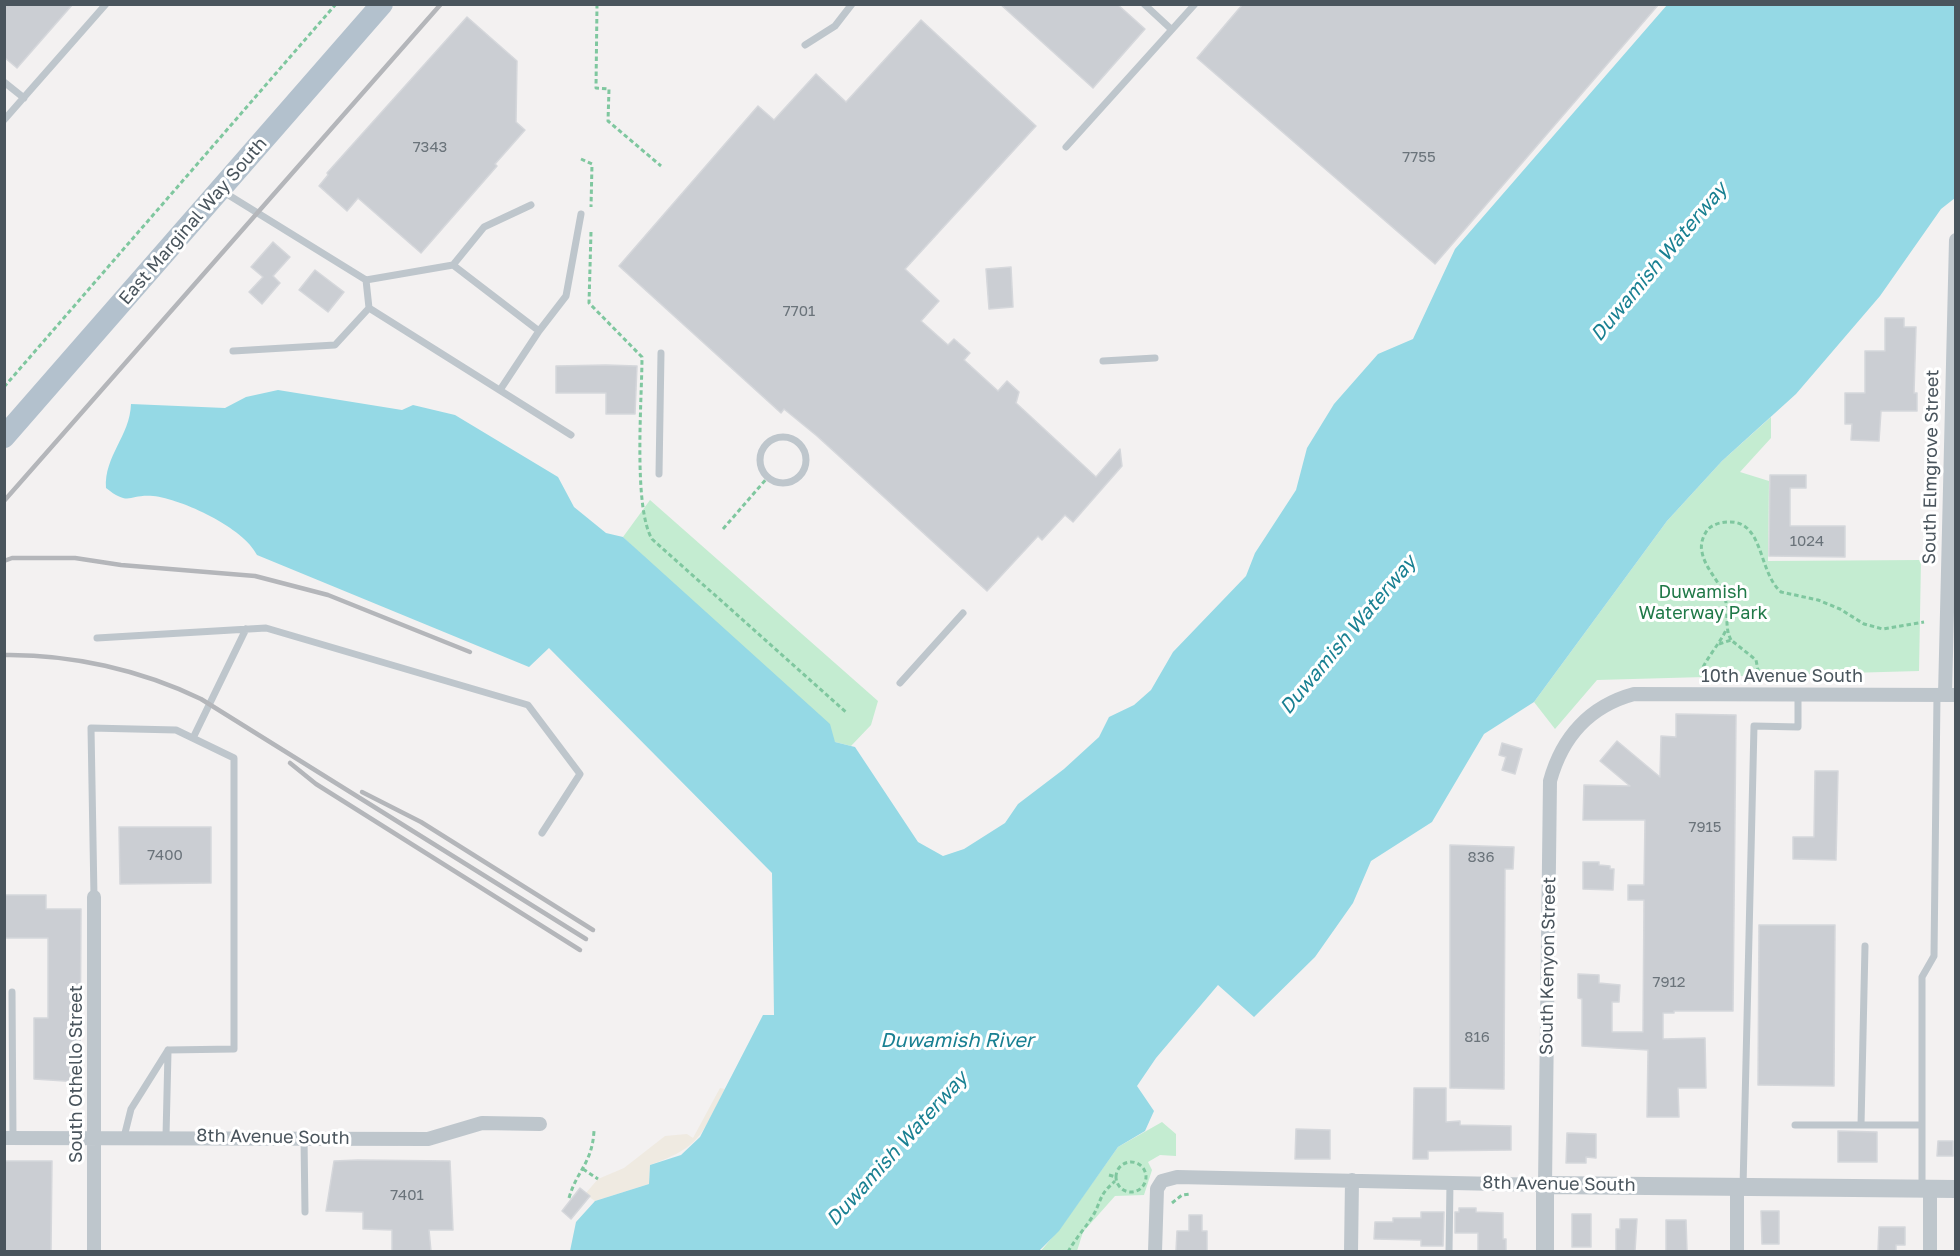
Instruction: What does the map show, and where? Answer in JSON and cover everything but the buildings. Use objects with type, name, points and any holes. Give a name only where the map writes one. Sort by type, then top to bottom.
[{"type":"main road","name":"East Marginal Way South","points":[[4,437],[379,5]]},
{"type":"street","name":"South Elmgrove Street","points":[[1946,695],[1956,240]]},
{"type":"street","name":"10th Avenue South","points":[[1609,701],[1634,694],[1946,695]]},
{"type":"street","name":"South Kenyon Street","points":[[1545,1251],[1550,781],[1560,754],[1571,738],[1584,721],[1609,701]]},
{"type":"street","name":"South Othello Street","points":[[94,897],[94,1251]]},
{"type":"street","name":"8th Avenue South","points":[[9,1138],[166,1136],[428,1139],[482,1123],[540,1124]]},
{"type":"street","name":"8th Avenue South","points":[[1155,1251],[1157,1189],[1162,1181],[1177,1177],[1545,1185],[1956,1189]]},
{"type":"street","points":[[1351,1251],[1352,1180]]},
{"type":"street","points":[[1737,1251],[1740,1187]]},
{"type":"street","points":[[1926,1189],[1930,1251]]},
{"type":"lane","points":[[805,45],[835,27],[852,4]]},
{"type":"lane","points":[[1144,4],[1171,28]]},
{"type":"lane","points":[[1066,147],[1171,28],[1196,4]]},
{"type":"lane","points":[[4,120],[102,6]]},
{"type":"lane","points":[[4,82],[24,98]]},
{"type":"lane","points":[[220,190],[366,280],[453,265],[484,227],[531,205]]},
{"type":"lane","points":[[500,390],[539,331],[566,296],[581,214]]},
{"type":"lane","points":[[453,265],[539,331]]},
{"type":"lane","points":[[233,351],[335,345],[369,308],[366,280]]},
{"type":"lane","points":[[369,308],[571,435]]},
{"type":"lane","points":[[659,474],[661,353]]},
{"type":"lane","points":[[1103,361],[1155,357]]},
{"type":"lane","points":[[778,437],[792,438],[799,442],[806,456],[804,470],[799,476],[785,483],[768,477],[761,467],[760,459],[765,445],[778,437]]},
{"type":"lane","points":[[900,683],[963,613]]},
{"type":"lane","points":[[97,638],[266,628],[528,705],[580,774],[542,833]]},
{"type":"lane","points":[[192,738],[246,629]]},
{"type":"lane","points":[[1740,1187],[1754,726],[1798,727],[1798,693]]},
{"type":"lane","name":"South Elmgrove Street","points":[[1922,1125],[1922,977],[1934,956],[1946,695]]},
{"type":"lane","points":[[94,897],[91,728],[176,730],[234,758],[234,1049],[168,1050]]},
{"type":"lane","points":[[1861,1125],[1865,946]]},
{"type":"lane","points":[[9,1138],[12,992]]},
{"type":"lane","points":[[166,1136],[168,1050]]},
{"type":"lane","points":[[124,1137],[131,1109],[168,1050]]},
{"type":"lane","points":[[1796,1125],[1922,1125],[1926,1189]]},
{"type":"lane","points":[[304,1138],[305,1212]]},
{"type":"lane","points":[[1449,1251],[1450,1182]]},
{"type":"path","points":[[4,387],[336,4]]},
{"type":"path","points":[[597,4],[596,88],[609,89],[608,121],[661,166]]},
{"type":"path","points":[[723,529],[768,477]]},
{"type":"path","points":[[1759,675],[1756,660],[1731,640],[1726,628],[1725,597],[1704,559],[1701,546],[1708,529],[1727,522],[1740,523],[1752,531],[1766,574],[1781,592],[1818,600],[1840,609],[1864,624],[1883,629],[1924,622]]},
{"type":"path","points":[[1701,674],[1701,669],[1719,644],[1726,628]]},
{"type":"path","points":[[1719,644],[1731,640]]},
{"type":"path","points":[[569,1198],[574,1181],[592,1152],[594,1131]]},
{"type":"path","points":[[1068,1251],[1094,1214],[1100,1195],[1116,1179],[1122,1164],[1131,1161],[1144,1168],[1147,1178],[1143,1188],[1133,1192],[1123,1190],[1116,1179],[1109,1175]]},
{"type":"path","points":[[583,1169],[598,1179]]},
{"type":"path","points":[[1170,1206],[1182,1195],[1193,1193]]},
{"type":"green space","name":"Duwamish Waterway Park","points":[[1771,417],[1771,438],[1740,472],[1769,481],[1768,561],[1921,560],[1919,671],[1597,680],[1555,729],[1534,702],[1667,521],[1722,461]]},
{"type":"green space","points":[[650,500],[878,701],[871,725],[851,746],[835,742],[623,537]]},
{"type":"green space","points":[[1162,1122],[1176,1134],[1176,1156],[1160,1155],[1148,1162],[1152,1170],[1144,1195],[1115,1196],[1083,1232],[1077,1251],[1040,1252],[1061,1227],[1118,1147]]},
{"type":"sand","points":[[720,1088],[725,1089],[698,1138],[680,1152],[650,1165],[649,1184],[595,1201],[585,1194],[598,1179],[624,1168],[665,1136],[687,1134],[693,1138]]},
{"type":"water","name":"Duwamish River","points":[[1667,5],[1955,5],[1955,198],[1941,209],[1880,296],[1796,394],[1722,461],[1667,521],[1534,702],[1484,734],[1432,822],[1371,861],[1353,903],[1315,957],[1254,1017],[1218,985],[1156,1058],[1137,1086],[1154,1111],[1145,1131],[1118,1147],[1059,1231],[1039,1251],[570,1251],[576,1222],[595,1201],[649,1184],[650,1165],[681,1155],[700,1137],[763,1015],[774,1015],[772,873],[549,648],[529,667],[257,555],[250,545],[226,525],[195,509],[165,498],[145,496],[125,498],[114,494],[106,488],[106,477],[130,415],[131,404],[225,408],[246,397],[278,390],[402,410],[413,405],[455,415],[558,477],[574,507],[606,533],[623,537],[830,724],[835,742],[855,747],[918,842],[943,856],[964,849],[1005,823],[1018,804],[1064,769],[1099,737],[1109,717],[1134,705],[1151,690],[1173,652],[1246,576],[1255,553],[1296,490],[1307,448],[1334,404],[1378,354],[1413,339],[1455,249]]},
{"type":"railway","points":[[4,501],[441,4]]},
{"type":"railway","points":[[4,561],[12,558],[75,558],[121,565],[255,576],[328,595],[470,652]]},
{"type":"railway","points":[[4,655],[55,657],[105,666],[154,680],[201,699],[586,939]]},
{"type":"railway","points":[[290,763],[316,784],[580,950]]},
{"type":"railway","points":[[362,792],[421,822],[593,930]]},
{"type":"water label","name":"Duwamish Waterway","points":[[1659,262]]},
{"type":"water label","name":"Duwamish Waterway","points":[[1348,635]]},
{"type":"water label","name":"Duwamish Waterway","points":[[897,1149]]}]
